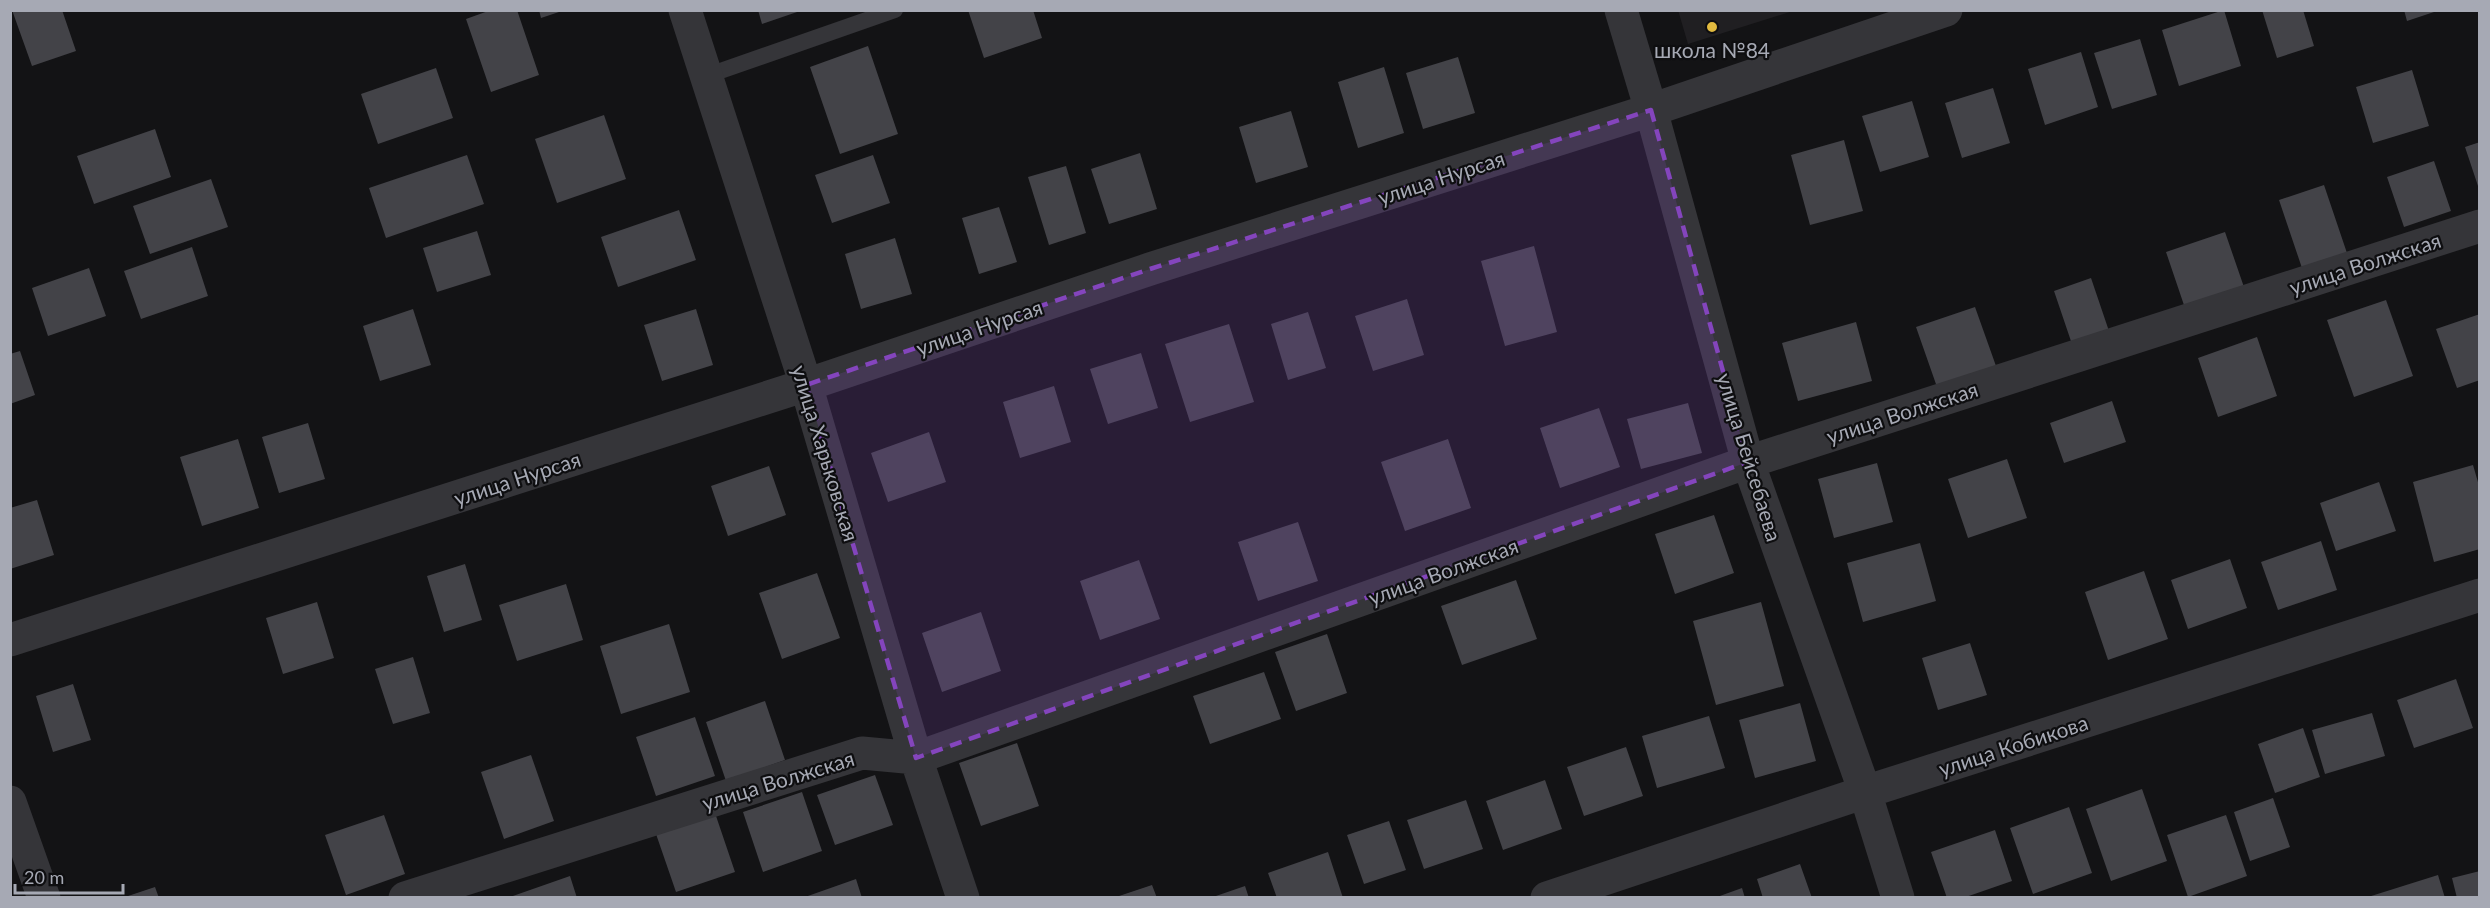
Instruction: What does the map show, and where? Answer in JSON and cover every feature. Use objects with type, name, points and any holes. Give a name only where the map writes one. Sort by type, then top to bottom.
[{"type":"street","name":"улица Харьковская","points":[[685,10],[806,385],[916,758],[963,897]]},
{"type":"street","name":"улица Бейсебаева","points":[[1621,10],[1651,110],[1748,462],[1865,792],[1898,897]]},
{"type":"street","name":"улица Нурсая","points":[[10,640],[806,385],[1150,269],[1651,110],[1946,10]]},
{"type":"street","name":"улица Волжская","points":[[405,897],[862,753],[916,758],[1748,462],[2480,226]]},
{"type":"street","name":"улица Кобикова","points":[[1547,897],[1865,792],[2480,595]]},
{"type":"street","points":[[10,802],[44,897]]},
{"type":"lane","points":[[706,76],[895,10]]},
{"type":"highlighted area","points":[[1651,110],[1748,462],[916,758],[806,385],[1150,269]]},
{"type":"shaded area","name":"школа №84","points":[[1678,10],[1793,10],[1793,11],[1688,44]]},
{"type":"building","points":[[12,10],[62,10],[76,51],[32,66]]},
{"type":"building","points":[[491,10],[517,10],[539,75],[491,92],[466,19]]},
{"type":"building","points":[[539,10],[562,10],[562,11],[541,18]]},
{"type":"building","points":[[758,10],[799,10],[800,11],[762,24]]},
{"type":"building","points":[[968,10],[1033,10],[1042,38],[984,58]]},
{"type":"building","points":[[2224,10],[2241,66],[2179,86],[2162,30]]},
{"type":"building","points":[[2262,10],[2303,10],[2314,46],[2277,58]]},
{"type":"building","points":[[2404,10],[2437,10],[2437,11],[2407,21]]},
{"type":"building","points":[[2140,39],[2157,95],[2112,109],[2094,53]]},
{"type":"building","points":[[868,46],[898,134],[840,154],[810,67]]},
{"type":"building","points":[[2081,52],[2098,107],[2045,125],[2028,69]]},
{"type":"building","points":[[1458,57],[1475,113],[1423,129],[1406,73]]},
{"type":"building","points":[[1384,67],[1404,133],[1358,148],[1338,82]]},
{"type":"building","points":[[436,68],[453,118],[378,144],[361,94]]},
{"type":"building","points":[[2412,70],[2429,126],[2373,143],[2356,87]]},
{"type":"building","points":[[1993,88],[2010,143],[1962,158],[1945,103]]},
{"type":"building","points":[[1912,101],[1929,157],[1880,172],[1862,116]]},
{"type":"building","points":[[1291,111],[1308,167],[1256,183],[1239,127]]},
{"type":"building","points":[[604,115],[626,179],[557,203],[535,139]]},
{"type":"building","points":[[155,129],[171,177],[94,204],[77,156]]},
{"type":"building","points":[[1844,140],[1863,211],[1810,225],[1791,155]]},
{"type":"building","points":[[2480,142],[2480,189],[2479,189],[2465,147]]},
{"type":"building","points":[[1140,153],[1157,209],[1109,224],[1091,169]]},
{"type":"building","points":[[467,155],[484,204],[386,238],[369,188]]},
{"type":"building","points":[[873,155],[890,203],[832,223],[815,175]]},
{"type":"building","points":[[2434,161],[2451,211],[2404,227],[2387,177]]},
{"type":"building","points":[[1066,166],[1086,233],[1049,245],[1028,177]]},
{"type":"building","points":[[211,179],[228,227],[150,254],[133,206]]},
{"type":"building","points":[[2324,185],[2349,259],[2304,274],[2279,200]]},
{"type":"building","points":[[999,207],[1017,262],[979,274],[962,218]]},
{"type":"building","points":[[679,210],[696,260],[618,287],[601,237]]},
{"type":"building","points":[[477,231],[491,275],[437,292],[423,248]]},
{"type":"building","points":[[2225,232],[2245,290],[2186,311],[2166,252]]},
{"type":"building","points":[[895,238],[912,294],[861,309],[845,254]]},
{"type":"building","points":[[1534,246],[1557,332],[1505,346],[1481,261]]},
{"type":"building","points":[[192,247],[208,296],[141,319],[124,271]]},
{"type":"building","points":[[89,268],[106,316],[48,336],[32,288]]},
{"type":"building","points":[[2091,278],[2111,337],[2074,350],[2054,291]]},
{"type":"building","points":[[1407,299],[1424,355],[1373,371],[1355,316]]},
{"type":"building","points":[[2386,300],[2413,376],[2354,397],[2327,320]]},
{"type":"building","points":[[1975,307],[1996,366],[1937,387],[1916,327]]},
{"type":"building","points":[[413,309],[431,365],[380,381],[363,326]]},
{"type":"building","points":[[696,309],[713,365],[662,381],[644,325]]},
{"type":"building","points":[[1308,312],[1326,368],[1288,380],[1271,324]]},
{"type":"building","points":[[2480,314],[2480,380],[2457,388],[2436,329]]},
{"type":"building","points":[[1856,322],[1872,381],[1798,401],[1782,343]]},
{"type":"building","points":[[1229,324],[1254,402],[1190,422],[1165,344]]},
{"type":"building","points":[[2257,337],[2277,396],[2218,417],[2198,358]]},
{"type":"building","points":[[20,351],[35,395],[10,404],[10,354]]},
{"type":"building","points":[[1141,353],[1158,408],[1108,424],[1090,369]]},
{"type":"building","points":[[1054,386],[1071,442],[1020,458],[1003,402]]},
{"type":"building","points":[[2112,401],[2126,442],[2064,463],[2050,423]]},
{"type":"building","points":[[1688,403],[1702,453],[1641,469],[1627,419]]},
{"type":"building","points":[[1599,408],[1620,467],[1560,488],[1540,428]]},
{"type":"building","points":[[308,423],[325,479],[279,493],[262,437]]},
{"type":"building","points":[[929,432],[946,482],[888,502],[871,453]]},
{"type":"building","points":[[238,439],[259,508],[202,526],[180,457]]},
{"type":"building","points":[[1448,439],[1471,508],[1405,531],[1381,462]]},
{"type":"building","points":[[2007,459],[2027,518],[1968,538],[1948,479]]},
{"type":"building","points":[[1877,463],[1893,522],[1834,538],[1818,479]]},
{"type":"building","points":[[2473,465],[2480,489],[2480,549],[2434,562],[2413,482]]},
{"type":"building","points":[[769,466],[786,515],[728,536],[711,486]]},
{"type":"building","points":[[2379,482],[2396,531],[2336,551],[2320,503]]},
{"type":"building","points":[[37,500],[54,555],[10,569],[10,508]]},
{"type":"building","points":[[1714,515],[1734,573],[1675,594],[1655,534]]},
{"type":"building","points":[[1298,522],[1318,581],[1258,601],[1238,542]]},
{"type":"building","points":[[2321,541],[2337,590],[2278,610],[2261,562]]},
{"type":"building","points":[[1920,543],[1936,601],[1863,622],[1847,563]]},
{"type":"building","points":[[2230,559],[2247,608],[2188,629],[2171,580]]},
{"type":"building","points":[[1139,560],[1160,619],[1100,640],[1080,581]]},
{"type":"building","points":[[465,564],[482,620],[444,632],[427,576]]},
{"type":"building","points":[[2144,571],[2168,639],[2108,660],[2085,592]]},
{"type":"building","points":[[817,573],[840,638],[782,659],[759,593]]},
{"type":"building","points":[[1516,580],[1537,639],[1462,665],[1441,606]]},
{"type":"building","points":[[566,584],[583,640],[517,661],[499,605]]},
{"type":"building","points":[[317,602],[334,658],[283,674],[266,618]]},
{"type":"building","points":[[1761,602],[1784,686],[1716,705],[1693,621]]},
{"type":"building","points":[[981,612],[1001,671],[942,692],[922,633]]},
{"type":"building","points":[[669,624],[690,692],[621,714],[600,646]]},
{"type":"building","points":[[1327,634],[1347,693],[1296,711],[1275,652]]},
{"type":"building","points":[[1970,643],[1987,695],[1938,710],[1922,658]]},
{"type":"building","points":[[413,657],[430,713],[393,724],[375,669]]},
{"type":"building","points":[[1264,672],[1281,719],[1210,744],[1193,696]]},
{"type":"building","points":[[2456,679],[2473,728],[2414,748],[2397,700]]},
{"type":"building","points":[[73,684],[91,740],[53,752],[36,696]]},
{"type":"building","points":[[765,701],[785,760],[726,781],[706,722]]},
{"type":"building","points":[[1800,703],[1816,761],[1755,778],[1739,720]]},
{"type":"building","points":[[2372,713],[2385,756],[2325,774],[2312,730]]},
{"type":"building","points":[[1709,716],[1725,768],[1657,788],[1642,736]]},
{"type":"building","points":[[695,717],[715,776],[656,796],[636,737]]},
{"type":"building","points":[[2303,728],[2320,777],[2275,793],[2258,744]]},
{"type":"building","points":[[1017,743],[1039,806],[981,826],[959,763]]},
{"type":"building","points":[[1626,747],[1643,796],[1584,816],[1567,767]]},
{"type":"building","points":[[531,755],[554,821],[504,839],[481,772]]},
{"type":"building","points":[[875,775],[893,825],[835,845],[817,795]]},
{"type":"building","points":[[1545,780],[1562,829],[1503,850],[1486,801]]},
{"type":"building","points":[[2142,789],[2167,861],[2111,881],[2086,809]]},
{"type":"building","points":[[802,792],[822,851],[763,872],[743,812]]},
{"type":"building","points":[[2273,798],[2290,847],[2250,861],[2234,812]]},
{"type":"building","points":[[1466,800],[1483,849],[1424,869],[1407,820]]},
{"type":"building","points":[[2069,807],[2092,873],[2033,894],[2010,828]]},
{"type":"building","points":[[715,813],[735,872],[676,892],[656,834]]},
{"type":"building","points":[[384,815],[405,874],[346,895],[325,835]]},
{"type":"building","points":[[2226,815],[2247,876],[2188,897],[2167,835]]},
{"type":"building","points":[[1389,821],[1406,870],[1364,884],[1347,835]]},
{"type":"building","points":[[1995,830],[2012,881],[1963,898],[1947,898],[1931,852]]},
{"type":"building","points":[[1328,852],[1343,898],[1277,898],[1268,873]]},
{"type":"building","points":[[1800,864],[1812,898],[1763,898],[1757,879]]},
{"type":"building","points":[[2480,871],[2480,898],[2457,898],[2452,878]]},
{"type":"building","points":[[2438,875],[2445,898],[2368,898],[2368,897]]},
{"type":"building","points":[[570,876],[577,898],[510,898],[510,897]]},
{"type":"building","points":[[856,879],[862,898],[805,898],[805,897]]},
{"type":"building","points":[[1152,885],[1157,898],[1116,897]]},
{"type":"building","points":[[1245,886],[1249,898],[1213,898],[1213,897]]},
{"type":"building","points":[[155,887],[159,898],[125,898],[125,897]]},
{"type":"building","points":[[1742,888],[1745,898],[1717,898],[1717,897]]},
{"type":"place","name":"школа №84","points":[[1712,27]]}]
